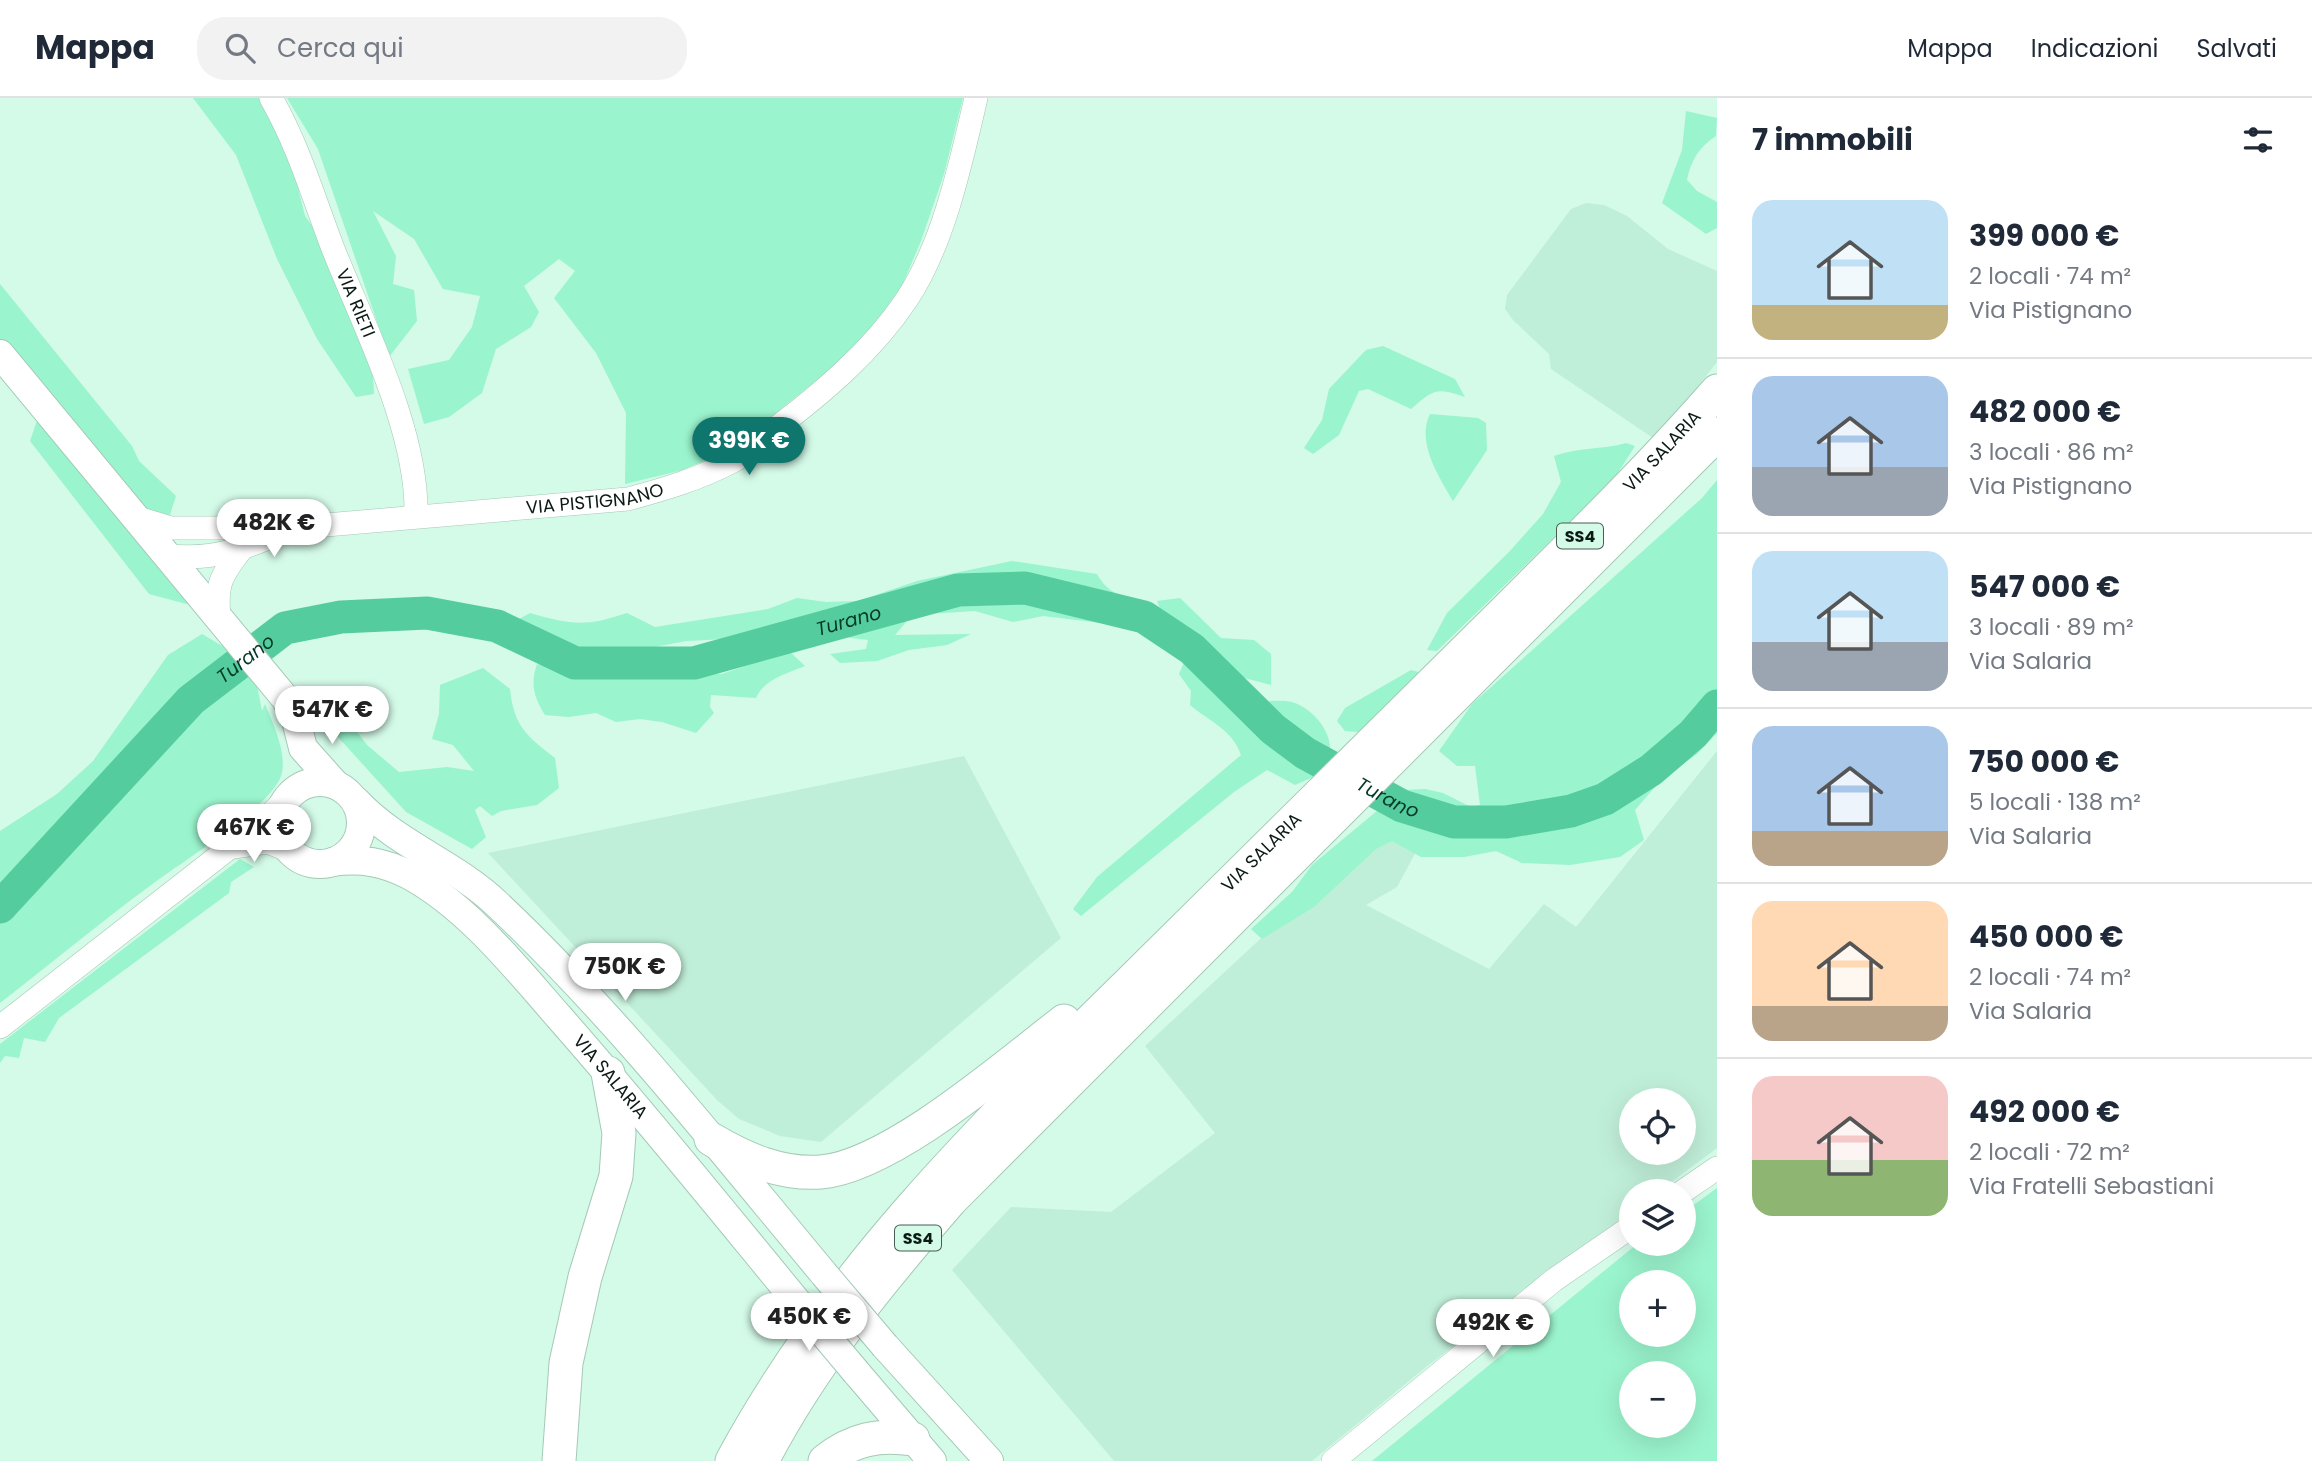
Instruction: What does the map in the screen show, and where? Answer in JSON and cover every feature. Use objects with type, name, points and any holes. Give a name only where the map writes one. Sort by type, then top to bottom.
[{"type":"highway","name":"VIA SALARIA","points":[[1449,684],[1717,391]]},
{"type":"highway","name":"VIA SALARIA","points":[[762,1461],[782,1423],[873,1290],[951,1200],[1294,838],[1449,684],[1717,434]]},
{"type":"highway","name":"VIA SALARIA","points":[[732,1461],[798,1348],[852,1276],[988,1122],[1180,932],[1294,838]]},
{"type":"highway","points":[[711,1139],[741,1157],[797,1172],[823,1172],[852,1166],[917,1130],[1180,932]]},
{"type":"highway","points":[[559,1461],[566,1363],[585,1277],[616,1176],[619,1133],[608,1073]]},
{"type":"highway","points":[[825,1461],[841,1449],[866,1438],[887,1435],[922,1450]]},
{"type":"main road","points":[[0,354],[285,698],[303,748],[346,793],[393,834],[458,871],[496,903],[603,1015],[885,1346],[989,1461]]},
{"type":"main road","points":[[288,797],[311,782],[346,793],[360,811],[361,832],[351,851],[332,862],[308,862],[288,850],[279,825],[288,797],[297,772],[297,726]]},
{"type":"main road","name":"VIA SALARIA","points":[[332,862],[362,859],[408,875],[438,894],[503,956],[608,1073],[922,1450]]},
{"type":"street","name":"VIA RIETI","points":[[271,98],[301,158],[319,213],[387,386],[414,464],[416,515]]},
{"type":"street","name":"VIA PISTIGNANO","points":[[291,528],[416,515],[628,499],[681,485],[735,460],[794,415],[870,348],[908,297],[936,238],[959,175],[976,98]]},
{"type":"street","points":[[134,517],[171,528],[291,528]]},
{"type":"street","points":[[166,555],[191,559],[240,551],[291,528]]},
{"type":"street","points":[[166,555],[180,542],[205,529]]},
{"type":"street","points":[[219,618],[217,593],[221,576],[240,551]]},
{"type":"street","points":[[0,1027],[220,856],[265,820],[288,797]]},
{"type":"street","points":[[220,856],[235,847],[259,842],[288,850]]},
{"type":"street","points":[[1696,1182],[1717,1168]]},
{"type":"street","points":[[1333,1461],[1554,1280],[1619,1235]]},
{"type":"shaded area","points":[[1586,203],[1604,205],[1627,216],[1668,249],[1717,271],[1717,362],[1656,440],[1551,369],[1549,354],[1505,309],[1507,295],[1571,209]]},
{"type":"shaded area","points":[[1717,751],[1717,1148],[1696,1164],[1696,1088],[1619,1088],[1619,1165],[1694,1165],[1675,1179],[1619,1179],[1619,1220],[1426,1367],[1312,1461],[1114,1461],[952,1270],[1011,1207],[1111,1212],[1215,1133],[1145,1046],[1373,834],[1417,850],[1397,887],[1366,905],[1489,969],[1544,904],[1576,927]]},
{"type":"shaded area","points":[[964,756],[1061,938],[821,1142],[780,1136],[739,1119],[718,1101],[488,853]]},
{"type":"green space","points":[[193,98],[259,98],[277,126],[295,176],[305,216],[323,241],[372,363],[374,394],[356,397],[317,339],[277,259],[236,155]]},
{"type":"green space","points":[[287,98],[963,98],[944,174],[921,241],[899,293],[863,343],[731,449],[683,470],[625,484],[626,413],[596,353],[554,298],[575,271],[559,259],[524,286],[539,312],[531,327],[496,349],[482,393],[449,417],[424,424],[408,369],[449,360],[472,327],[480,296],[443,289],[414,239],[373,211],[396,256],[393,284],[414,290],[417,321],[389,357],[318,149]]},
{"type":"green space","points":[[1686,111],[1717,118],[1716,136],[1697,155],[1687,180],[1697,191],[1717,202],[1717,228],[1706,234],[1662,203],[1682,150]]},
{"type":"green space","points":[[0,284],[132,446],[139,461],[176,496],[165,530],[198,607],[149,594],[30,441],[39,415],[0,370]]},
{"type":"green space","points":[[1383,346],[1455,379],[1465,397],[1436,392],[1411,409],[1368,389],[1359,391],[1339,435],[1313,454],[1304,448],[1322,420],[1329,389],[1366,350]]},
{"type":"green space","points":[[1430,414],[1478,418],[1486,423],[1487,450],[1453,501],[1427,448],[1426,425]]},
{"type":"green space","points":[[1626,443],[1635,446],[1614,479],[1437,651],[1427,650],[1447,613],[1543,514],[1561,482],[1554,456]]},
{"type":"green space","points":[[1717,480],[1717,733],[1697,754],[1662,779],[1635,810],[1644,840],[1620,857],[1570,865],[1522,863],[1496,851],[1464,857],[1421,857],[1392,841],[1376,849],[1314,907],[1262,939],[1251,929],[1292,892],[1312,865],[1402,790],[1425,789],[1443,793],[1471,807],[1480,805],[1475,766],[1457,766],[1439,751],[1472,704],[1702,498]]},
{"type":"green space","points":[[1012,561],[1097,574],[1109,589],[1134,602],[1146,613],[1135,627],[1043,616],[1013,622],[975,611],[912,615],[895,635],[971,634],[947,645],[909,650],[877,661],[840,663],[830,654],[866,649],[868,640],[828,635],[800,644],[761,638],[686,641],[655,647],[558,651],[525,634],[519,619],[530,613],[578,623],[600,621],[627,613],[655,627],[768,609],[797,598],[826,602],[858,601],[917,581]]},
{"type":"green space","points":[[1180,598],[1221,638],[1254,640],[1271,654],[1271,685],[1237,676],[1224,658],[1191,636],[1169,632],[1157,601]]},
{"type":"green space","points":[[202,634],[229,650],[255,675],[262,711],[265,704],[279,739],[283,759],[281,776],[273,789],[242,820],[128,902],[0,1003],[0,831],[57,794],[93,761],[168,655]]},
{"type":"green space","points":[[789,651],[805,666],[770,682],[756,698],[711,695],[710,707],[714,713],[696,733],[662,722],[640,719],[616,722],[596,713],[569,717],[545,715],[534,690],[537,664],[570,673],[607,676],[643,670],[722,674]]},
{"type":"green space","points":[[1185,660],[1210,666],[1233,701],[1286,701],[1311,712],[1319,720],[1329,740],[1328,760],[1323,770],[1314,777],[1295,785],[1267,770],[1234,792],[1081,916],[1073,909],[1097,877],[1241,755],[1226,732],[1190,705],[1191,691],[1179,674]]},
{"type":"green space","points":[[483,668],[510,689],[515,713],[524,730],[555,758],[559,788],[537,805],[501,811],[492,816],[480,806],[475,810],[486,837],[472,849],[406,812],[319,716],[325,706],[339,708],[367,745],[399,772],[447,767],[474,771],[453,745],[432,739],[439,714],[440,685]]},
{"type":"green space","points":[[1411,670],[1419,672],[1406,690],[1358,732],[1345,731],[1337,721],[1345,708]]},
{"type":"green space","points":[[240,859],[254,867],[231,882],[229,893],[59,1018],[45,1042],[24,1038],[19,1058],[5,1056],[0,1063],[0,1044]]},
{"type":"green space","points":[[1717,1188],[1717,1461],[1372,1461],[1622,1256],[1696,1256],[1696,1203]]},
{"type":"waterway","name":"Turano","points":[[0,907],[191,700],[285,628],[341,617],[427,613],[497,626],[575,663],[694,663],[958,590],[1025,588],[1144,617],[1192,649],[1273,729],[1305,753],[1402,806],[1454,822],[1506,822],[1571,811],[1605,799],[1651,770],[1693,734],[1717,706]]}]
